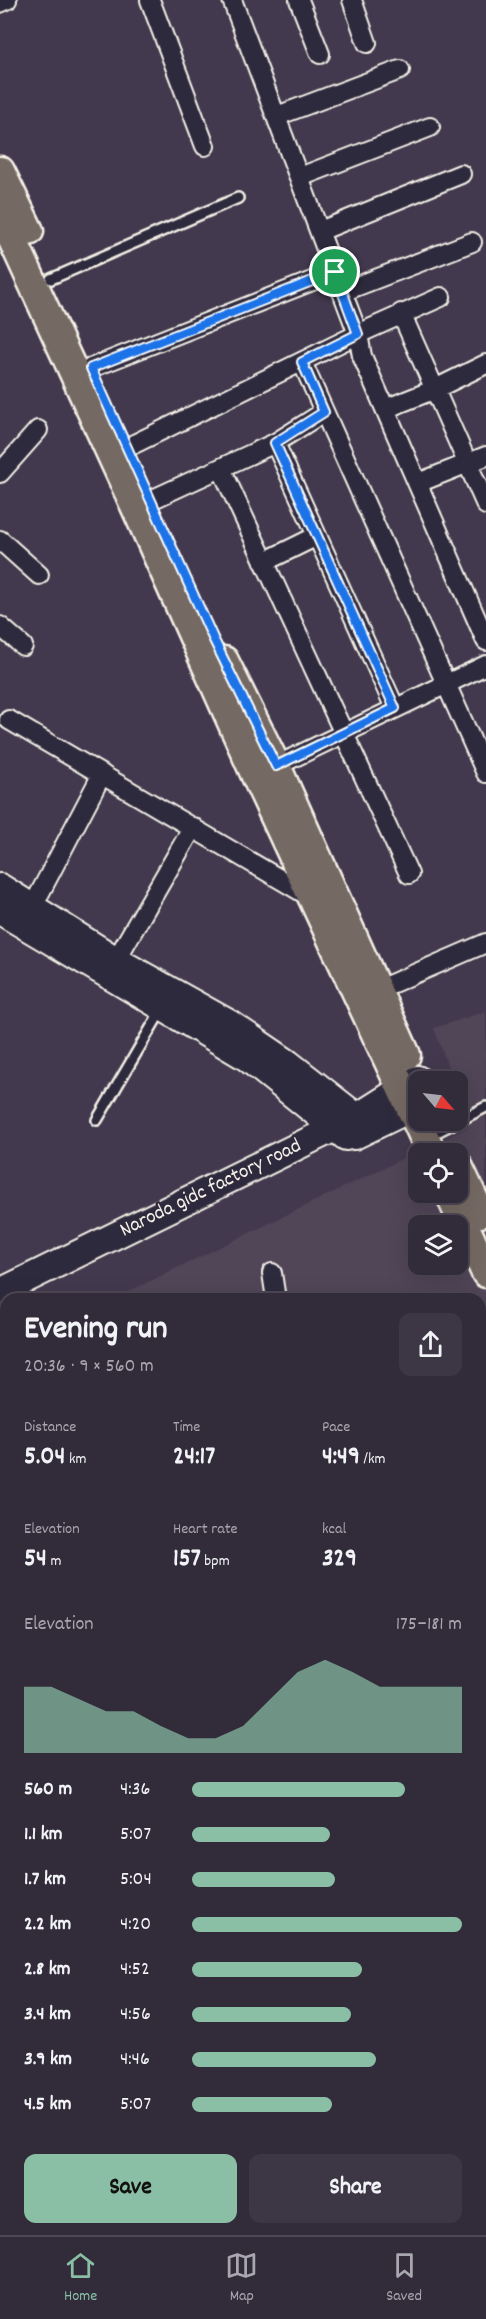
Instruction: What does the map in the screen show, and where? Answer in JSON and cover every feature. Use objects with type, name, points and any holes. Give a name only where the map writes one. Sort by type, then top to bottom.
[{"type":"main road","points":[[0,171],[128,447],[213,638],[276,766],[377,990],[408,1071]]},
{"type":"main road","points":[[4,230],[312,898],[408,1083]]},
{"type":"main road","points":[[469,1198],[486,1226]]},
{"type":"main road","points":[[469,1198],[486,1273]]},
{"type":"street","points":[[0,3],[7,0]]},
{"type":"street","points":[[150,0],[205,146]]},
{"type":"street","points":[[232,0],[358,334],[362,356],[486,641]]},
{"type":"street","points":[[299,0],[320,54]]},
{"type":"street","points":[[352,0],[367,44]]},
{"type":"street","points":[[277,116],[400,70]]},
{"type":"street","points":[[300,177],[430,127]]},
{"type":"street","points":[[320,231],[461,174]]},
{"type":"street","points":[[342,292],[472,242]]},
{"type":"street","points":[[91,368],[335,272]]},
{"type":"street","points":[[128,447],[358,334],[441,297]]},
{"type":"street","points":[[401,314],[486,505]]},
{"type":"street","points":[[302,362],[445,684],[485,768]]},
{"type":"street","points":[[386,410],[434,390],[486,364]]},
{"type":"street","points":[[151,500],[275,443],[324,412]]},
{"type":"street","points":[[0,473],[38,430]]},
{"type":"street","points":[[275,443],[395,708]]},
{"type":"street","points":[[418,483],[486,456]]},
{"type":"street","points":[[221,468],[409,874]]},
{"type":"street","points":[[264,562],[317,536]]},
{"type":"street","points":[[0,540],[39,575]]},
{"type":"street","points":[[0,626],[23,646]]},
{"type":"street","points":[[276,766],[486,665]]},
{"type":"street","points":[[9,720],[312,898]]},
{"type":"street","points":[[32,908],[102,774]]},
{"type":"street","points":[[116,960],[193,827]]},
{"type":"street","points":[[0,887],[116,960],[259,1042],[353,1128]]},
{"type":"street","points":[[0,911],[246,1057],[353,1128]]},
{"type":"street","points":[[377,990],[486,943]]},
{"type":"street","name":"Naroda gidc factory road","points":[[0,1293],[353,1128],[408,1119]]},
{"type":"street","name":"Naroda gidc factory road","points":[[36,1293],[353,1128]]},
{"type":"street","points":[[272,1273],[275,1293]]},
{"type":"lane","points":[[51,279],[238,198]]},
{"type":"lane","points":[[98,1120],[163,1007]]},
{"type":"lane","points":[[468,1110],[486,1107]]},
{"type":"shaded area","points":[[486,1011],[486,1293],[125,1293],[408,1156],[408,1203],[468,1203],[468,1143],[435,1143],[460,1131],[468,1131],[468,1071],[449,1071],[434,1028]]},
{"type":"route","points":[[335,272],[358,334],[302,362],[324,412],[275,443],[395,708],[276,766],[213,638],[91,368],[335,272]]}]
